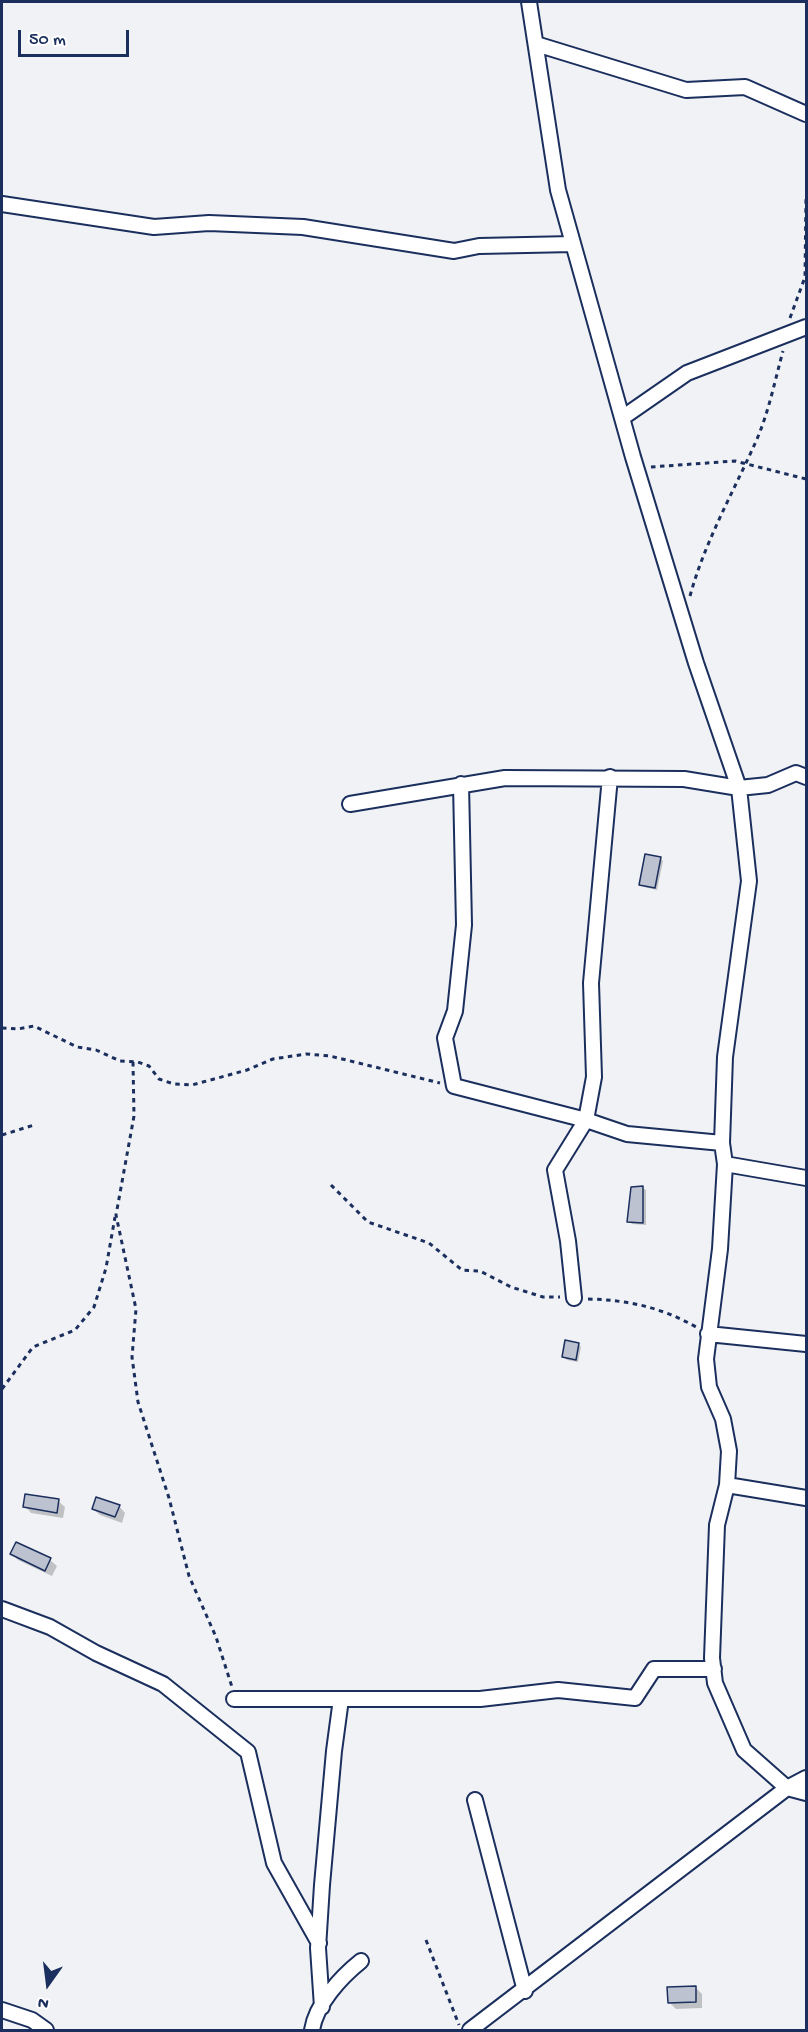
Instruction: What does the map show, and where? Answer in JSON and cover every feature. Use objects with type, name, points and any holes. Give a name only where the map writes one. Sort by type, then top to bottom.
[{"type":"street","points":[[530,2],[558,190],[637,469],[683,620],[739,788],[749,880],[725,1057],[722,1143],[725,1164],[720,1249],[708,1334],[709,1387],[723,1419],[729,1451],[727,1485],[717,1525],[714,1669],[716,1683],[744,1750],[787,1788],[807,1793]]},
{"type":"street","points":[[536,44],[686,90],[745,87],[807,114]]},
{"type":"street","points":[[2,204],[154,227],[209,223],[303,227],[454,250],[479,246],[573,244]]},
{"type":"street","points":[[622,418],[687,373],[807,327]]},
{"type":"street","points":[[350,804],[505,778],[684,779],[739,788],[768,785],[796,773],[807,777]]},
{"type":"street","points":[[574,1298],[568,1241],[555,1170],[586,1120],[594,1077],[591,983],[610,777]]},
{"type":"street","points":[[461,784],[464,925],[455,1011],[445,1038],[454,1086],[586,1120],[627,1134],[722,1143]]},
{"type":"street","points":[[725,1164],[807,1178]]},
{"type":"street","points":[[708,1334],[807,1344]]},
{"type":"street","points":[[727,1485],[807,1498]]},
{"type":"street","points":[[2,1609],[50,1627],[163,1684],[248,1752],[274,1863],[319,1943]]},
{"type":"street","points":[[234,1699],[480,1699],[558,1690],[635,1698],[654,1670],[714,1669]]},
{"type":"street","points":[[322,2007],[319,1943],[334,1751],[341,1699]]},
{"type":"street","points":[[470,2031],[787,1788],[807,1778]]},
{"type":"street","points":[[476,1800],[525,1990]]},
{"type":"street","points":[[312,2031],[322,2007],[349,1970],[361,1961]]},
{"type":"street","points":[[2,2010],[32,2020],[46,2031]]},
{"type":"path","points":[[683,620],[696,573],[766,414],[790,319],[805,277],[807,196]]},
{"type":"path","points":[[637,469],[715,461],[745,464],[807,479]]},
{"type":"path","points":[[2,1028],[18,1029],[34,1026],[77,1047],[96,1050],[120,1061],[149,1066],[165,1082],[192,1085],[290,1055],[330,1056],[454,1086]]},
{"type":"path","points":[[2,1389],[33,1347],[75,1330],[94,1306],[106,1268],[134,1116],[133,1062]]},
{"type":"path","points":[[2,1135],[34,1125]]},
{"type":"path","points":[[331,1185],[368,1222],[429,1243],[462,1270],[480,1271],[512,1287],[543,1297],[641,1304],[666,1311],[708,1334]]},
{"type":"path","points":[[116,1215],[136,1309],[132,1357],[138,1402],[169,1498],[189,1576],[220,1646],[234,1699]]},
{"type":"path","points":[[426,1940],[461,2031]]},
{"type":"building","points":[[645,854],[661,857],[655,888],[639,885]]},
{"type":"building","points":[[643,1186],[643,1223],[627,1222],[631,1187]]},
{"type":"building","points":[[565,1340],[579,1343],[576,1360],[562,1357]]},
{"type":"building","points":[[25,1494],[59,1499],[57,1513],[23,1507]]},
{"type":"building","points":[[96,1497],[120,1505],[115,1517],[92,1509]]},
{"type":"building","points":[[16,1542],[51,1558],[45,1571],[10,1554]]},
{"type":"building","points":[[696,1986],[696,2002],[668,2003],[667,1987]]}]
